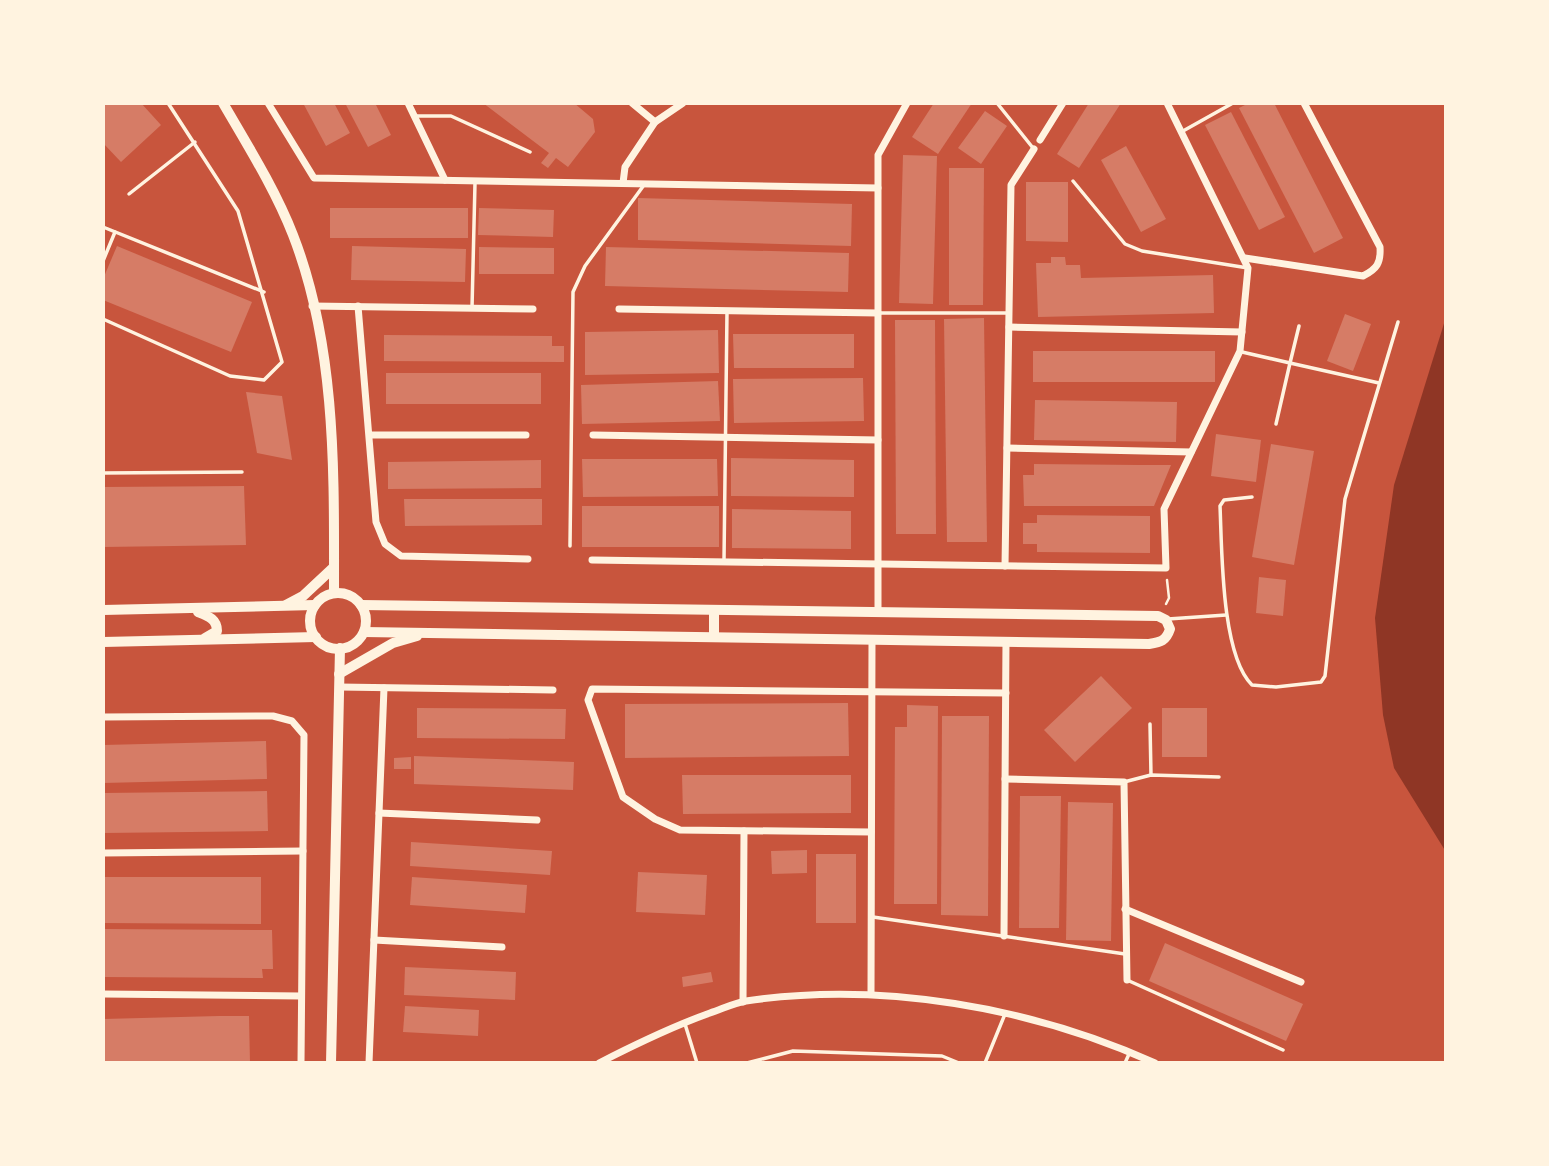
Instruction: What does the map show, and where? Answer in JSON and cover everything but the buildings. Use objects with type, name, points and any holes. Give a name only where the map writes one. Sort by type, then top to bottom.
[{"type":"street","points":[[223,103],[258,162],[293,235],[312,306],[334,444],[334,593]]},
{"type":"street","points":[[268,103],[314,178],[878,188]]},
{"type":"street","points":[[408,103],[445,180]]},
{"type":"street","points":[[632,103],[655,122]]},
{"type":"street","points":[[623,183],[625,167],[655,122],[683,103]]},
{"type":"street","points":[[878,612],[878,155],[890,128],[908,103]]},
{"type":"street","points":[[1040,140],[1063,103]]},
{"type":"street","points":[[592,560],[1166,568],[1164,509],[1240,351],[1248,268],[1167,103]]},
{"type":"street","points":[[1245,258],[1363,276],[1376,270],[1381,258],[1380,247],[1304,103]]},
{"type":"street","points":[[1005,566],[1011,185],[1034,149]]},
{"type":"street","points":[[312,306],[533,309]]},
{"type":"street","points":[[358,306],[371,435],[376,522],[385,544],[401,556],[528,559]]},
{"type":"street","points":[[619,309],[878,313]]},
{"type":"street","points":[[1009,327],[1242,332]]},
{"type":"street","points":[[371,435],[526,436]]},
{"type":"street","points":[[593,435],[878,440]]},
{"type":"street","points":[[1007,448],[1191,452]]},
{"type":"street","points":[[282,607],[303,596],[334,566]]},
{"type":"street","points":[[103,610],[195,610],[315,605],[334,593],[349,595],[361,605],[366,623],[364,632],[354,644],[340,648],[322,644],[310,621],[315,605]]},
{"type":"street","points":[[361,605],[1162,618],[1170,629],[1167,638],[1161,642],[364,632]]},
{"type":"street","points":[[195,610],[214,620],[217,625],[214,635],[200,640]]},
{"type":"street","points":[[714,610],[715,638]]},
{"type":"street","points":[[339,674],[393,643],[424,634]]},
{"type":"street","points":[[103,642],[316,637]]},
{"type":"street","points":[[871,993],[872,640]]},
{"type":"street","points":[[1004,936],[1006,642]]},
{"type":"street","points":[[331,1063],[340,648]]},
{"type":"street","points":[[339,687],[552,690]]},
{"type":"street","points":[[369,1063],[384,688]]},
{"type":"street","points":[[872,832],[680,830],[655,819],[623,797],[588,700],[592,689],[1006,693]]},
{"type":"street","points":[[103,717],[273,716],[292,721],[304,735],[301,1063]]},
{"type":"street","points":[[1005,779],[1124,782],[1127,980]]},
{"type":"street","points":[[379,813],[537,820]]},
{"type":"street","points":[[743,1002],[744,831]]},
{"type":"street","points":[[103,853],[303,851]]},
{"type":"street","points":[[1125,909],[1301,982]]},
{"type":"street","points":[[374,940],[502,947]]},
{"type":"street","points":[[599,1063],[659,1032],[743,1002],[871,993],[1005,1014],[1069,1029],[1155,1063]]},
{"type":"street","points":[[103,994],[301,996]]},
{"type":"lane","points":[[103,318],[230,376],[264,380],[282,362],[264,292],[238,211],[168,103]]},
{"type":"lane","points":[[997,103],[1034,149]]},
{"type":"lane","points":[[1182,132],[1233,103]]},
{"type":"lane","points":[[415,116],[450,116],[530,152]]},
{"type":"lane","points":[[130,194],[195,142]]},
{"type":"lane","points":[[472,308],[475,181]]},
{"type":"lane","points":[[1073,181],[1125,244],[1142,251],[1248,268]]},
{"type":"lane","points":[[570,546],[573,292],[585,266],[645,184]]},
{"type":"lane","points":[[103,228],[264,292]]},
{"type":"lane","points":[[103,261],[115,232]]},
{"type":"lane","points":[[724,562],[727,310]]},
{"type":"lane","points":[[878,313],[1009,313]]},
{"type":"lane","points":[[1252,497],[1224,500],[1220,506],[1226,615],[1244,678],[1252,685],[1276,687],[1321,682],[1325,676],[1345,499],[1398,323]]},
{"type":"lane","points":[[1276,424],[1299,326]]},
{"type":"lane","points":[[1240,351],[1380,383]]},
{"type":"lane","points":[[103,473],[242,472]]},
{"type":"lane","points":[[1162,618],[1226,615]]},
{"type":"lane","points":[[1150,724],[1151,775]]},
{"type":"lane","points":[[1124,782],[1151,775],[1219,777]]},
{"type":"lane","points":[[871,917],[1127,954]]},
{"type":"lane","points":[[1127,980],[1283,1050]]},
{"type":"lane","points":[[985,1063],[1005,1014]]},
{"type":"lane","points":[[685,1022],[697,1063]]},
{"type":"lane","points":[[747,1063],[793,1051],[942,1056],[959,1063]]},
{"type":"lane","points":[[1125,1063],[1130,1052]]},
{"type":"path","points":[[1162,618],[1169,598],[1166,568]]},
{"type":"shaded area","points":[[1446,317],[1446,852],[1394,768],[1383,715],[1375,618],[1394,485]]}]
